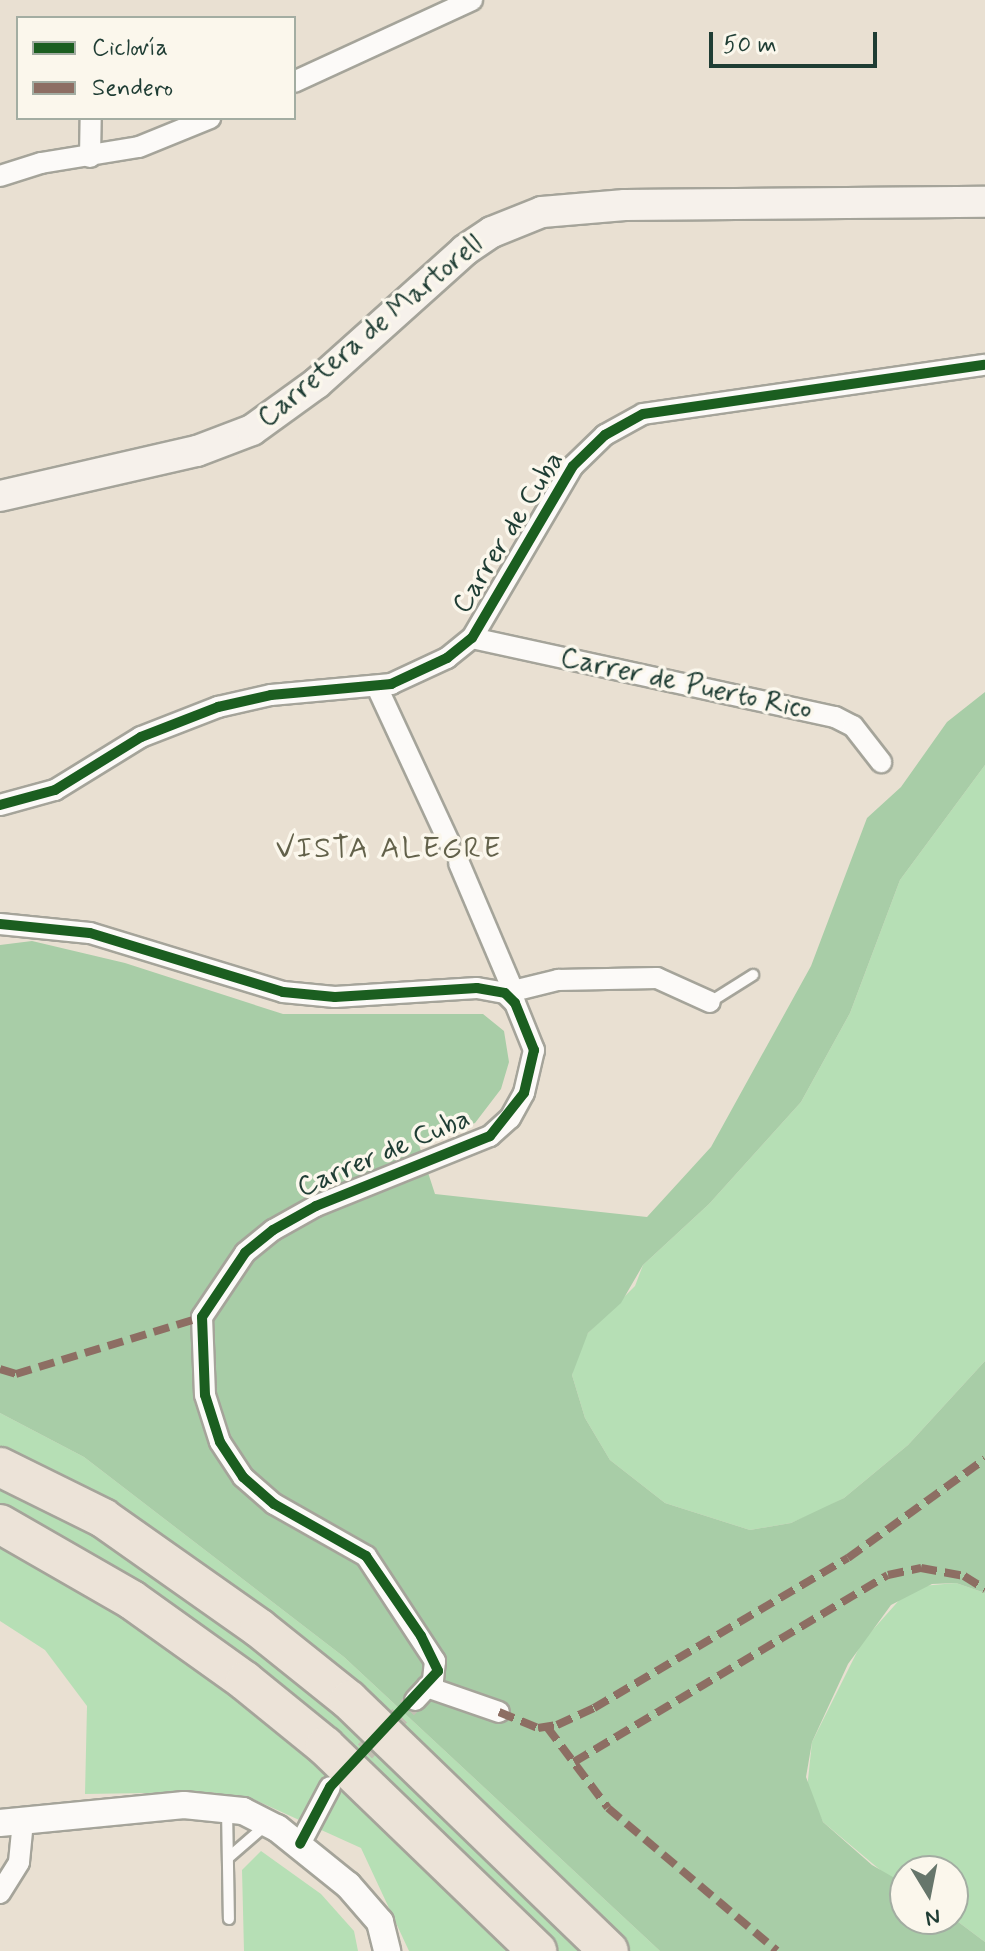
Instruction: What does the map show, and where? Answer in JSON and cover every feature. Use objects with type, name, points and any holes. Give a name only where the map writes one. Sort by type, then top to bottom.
[{"type":"highway","points":[[0,1443],[103,1518],[194,1577],[349,1700],[609,1951]]},
{"type":"highway","points":[[0,1467],[103,1518]]},
{"type":"highway","points":[[0,1524],[132,1600],[245,1681],[325,1746],[537,1951]]},
{"type":"main road","name":"Carretera de Martorell","points":[[0,496],[197,451],[252,430],[317,383],[465,250],[492,232],[542,212],[625,205],[985,202]]},
{"type":"street","points":[[296,81],[472,0]]},
{"type":"street","points":[[90,157],[91,120]]},
{"type":"street","points":[[0,176],[41,163],[139,147],[205,120]]},
{"type":"street","name":"Carrer de Cuba","points":[[0,805],[55,790],[141,737],[218,707],[271,695],[377,687],[421,672],[472,638],[555,491],[573,466],[621,425],[673,406],[985,365]]},
{"type":"street","name":"Carrer de Puerto Rico","points":[[472,638],[835,717],[853,726],[881,762]]},
{"type":"street","points":[[377,687],[449,842]]},
{"type":"street","points":[[459,863],[509,992]]},
{"type":"street","points":[[0,924],[90,933],[283,992],[335,997],[477,988],[509,992],[558,980],[657,978],[710,1002]]},
{"type":"street","name":"Carrer de Cuba","points":[[499,1712],[421,1694],[438,1671],[435,1661],[366,1556],[274,1504],[243,1477],[220,1442],[205,1395],[202,1317],[245,1253],[273,1230],[316,1206],[490,1136],[510,1118],[524,1093],[534,1050],[509,992]]},
{"type":"street","points":[[300,1844],[330,1787]]},
{"type":"street","points":[[2,1884],[19,1862],[11,1822],[184,1805],[227,1808],[269,1823],[300,1844],[373,1912],[387,1951]]},
{"type":"lane","points":[[710,1002],[753,975]]},
{"type":"lane","points":[[227,1808],[229,1919]]},
{"type":"lane","points":[[228,1858],[269,1823]]},
{"type":"green space","points":[[985,692],[985,765],[900,880],[850,1013],[801,1102],[709,1204],[643,1265],[621,1303],[588,1333],[572,1375],[585,1418],[610,1460],[665,1503],[750,1530],[791,1523],[844,1498],[908,1445],[985,1361],[985,1593],[956,1583],[932,1584],[891,1605],[848,1664],[812,1742],[806,1777],[823,1822],[872,1865],[889,1875],[889,1935],[969,1935],[969,1930],[985,1942],[985,1951],[660,1951],[344,1657],[84,1457],[0,1413],[0,945],[32,941],[125,963],[283,1014],[483,1014],[504,1031],[509,1062],[501,1089],[475,1123],[419,1145],[435,1194],[647,1217],[711,1147],[811,966],[867,818],[901,787],[947,722]]},
{"type":"green space","points":[[985,765],[985,1361],[908,1445],[844,1498],[819,1511],[791,1523],[750,1530],[665,1503],[610,1460],[585,1418],[572,1375],[577,1353],[588,1333],[635,1286],[643,1265],[709,1204],[801,1102],[850,1013],[900,880]]},
{"type":"green space","points":[[0,1413],[84,1457],[344,1657],[660,1951],[409,1951],[361,1848],[253,1799],[209,1792],[85,1794],[87,1706],[45,1650],[0,1621]]},
{"type":"green space","points":[[956,1583],[985,1593],[985,1942],[969,1930],[969,1855],[889,1855],[889,1876],[823,1822],[807,1789],[812,1742],[862,1642],[902,1597],[922,1586]]},
{"type":"green space","points":[[261,1851],[321,1894],[354,1931],[358,1951],[244,1951],[242,1870]]},
{"type":"tunnel","points":[[344,1773],[415,1700]]},
{"type":"marked path","points":[[0,1369],[16,1374],[202,1317]]},
{"type":"marked path","points":[[499,1712],[538,1728],[557,1725],[594,1708],[848,1558],[985,1459]]},
{"type":"marked path","points":[[574,1762],[888,1575],[921,1568],[964,1576],[985,1589]]},
{"type":"marked path","points":[[547,1727],[608,1808],[777,1951]]},
{"type":"cycle path","points":[[0,805],[55,790],[141,737],[218,707],[271,695],[391,684],[447,658],[472,638],[573,466],[605,435],[643,414],[985,365]]},
{"type":"cycle path","points":[[0,924],[90,933],[283,992],[335,997],[477,988],[505,993],[515,1003],[534,1050],[524,1093],[490,1136],[316,1206],[273,1230],[245,1253],[202,1317],[205,1395],[220,1442],[243,1477],[274,1504],[366,1556],[421,1636],[438,1671],[330,1787],[300,1844]]},
{"type":"district","name":"VISTA ALEGRE","points":[[389,849]]}]
